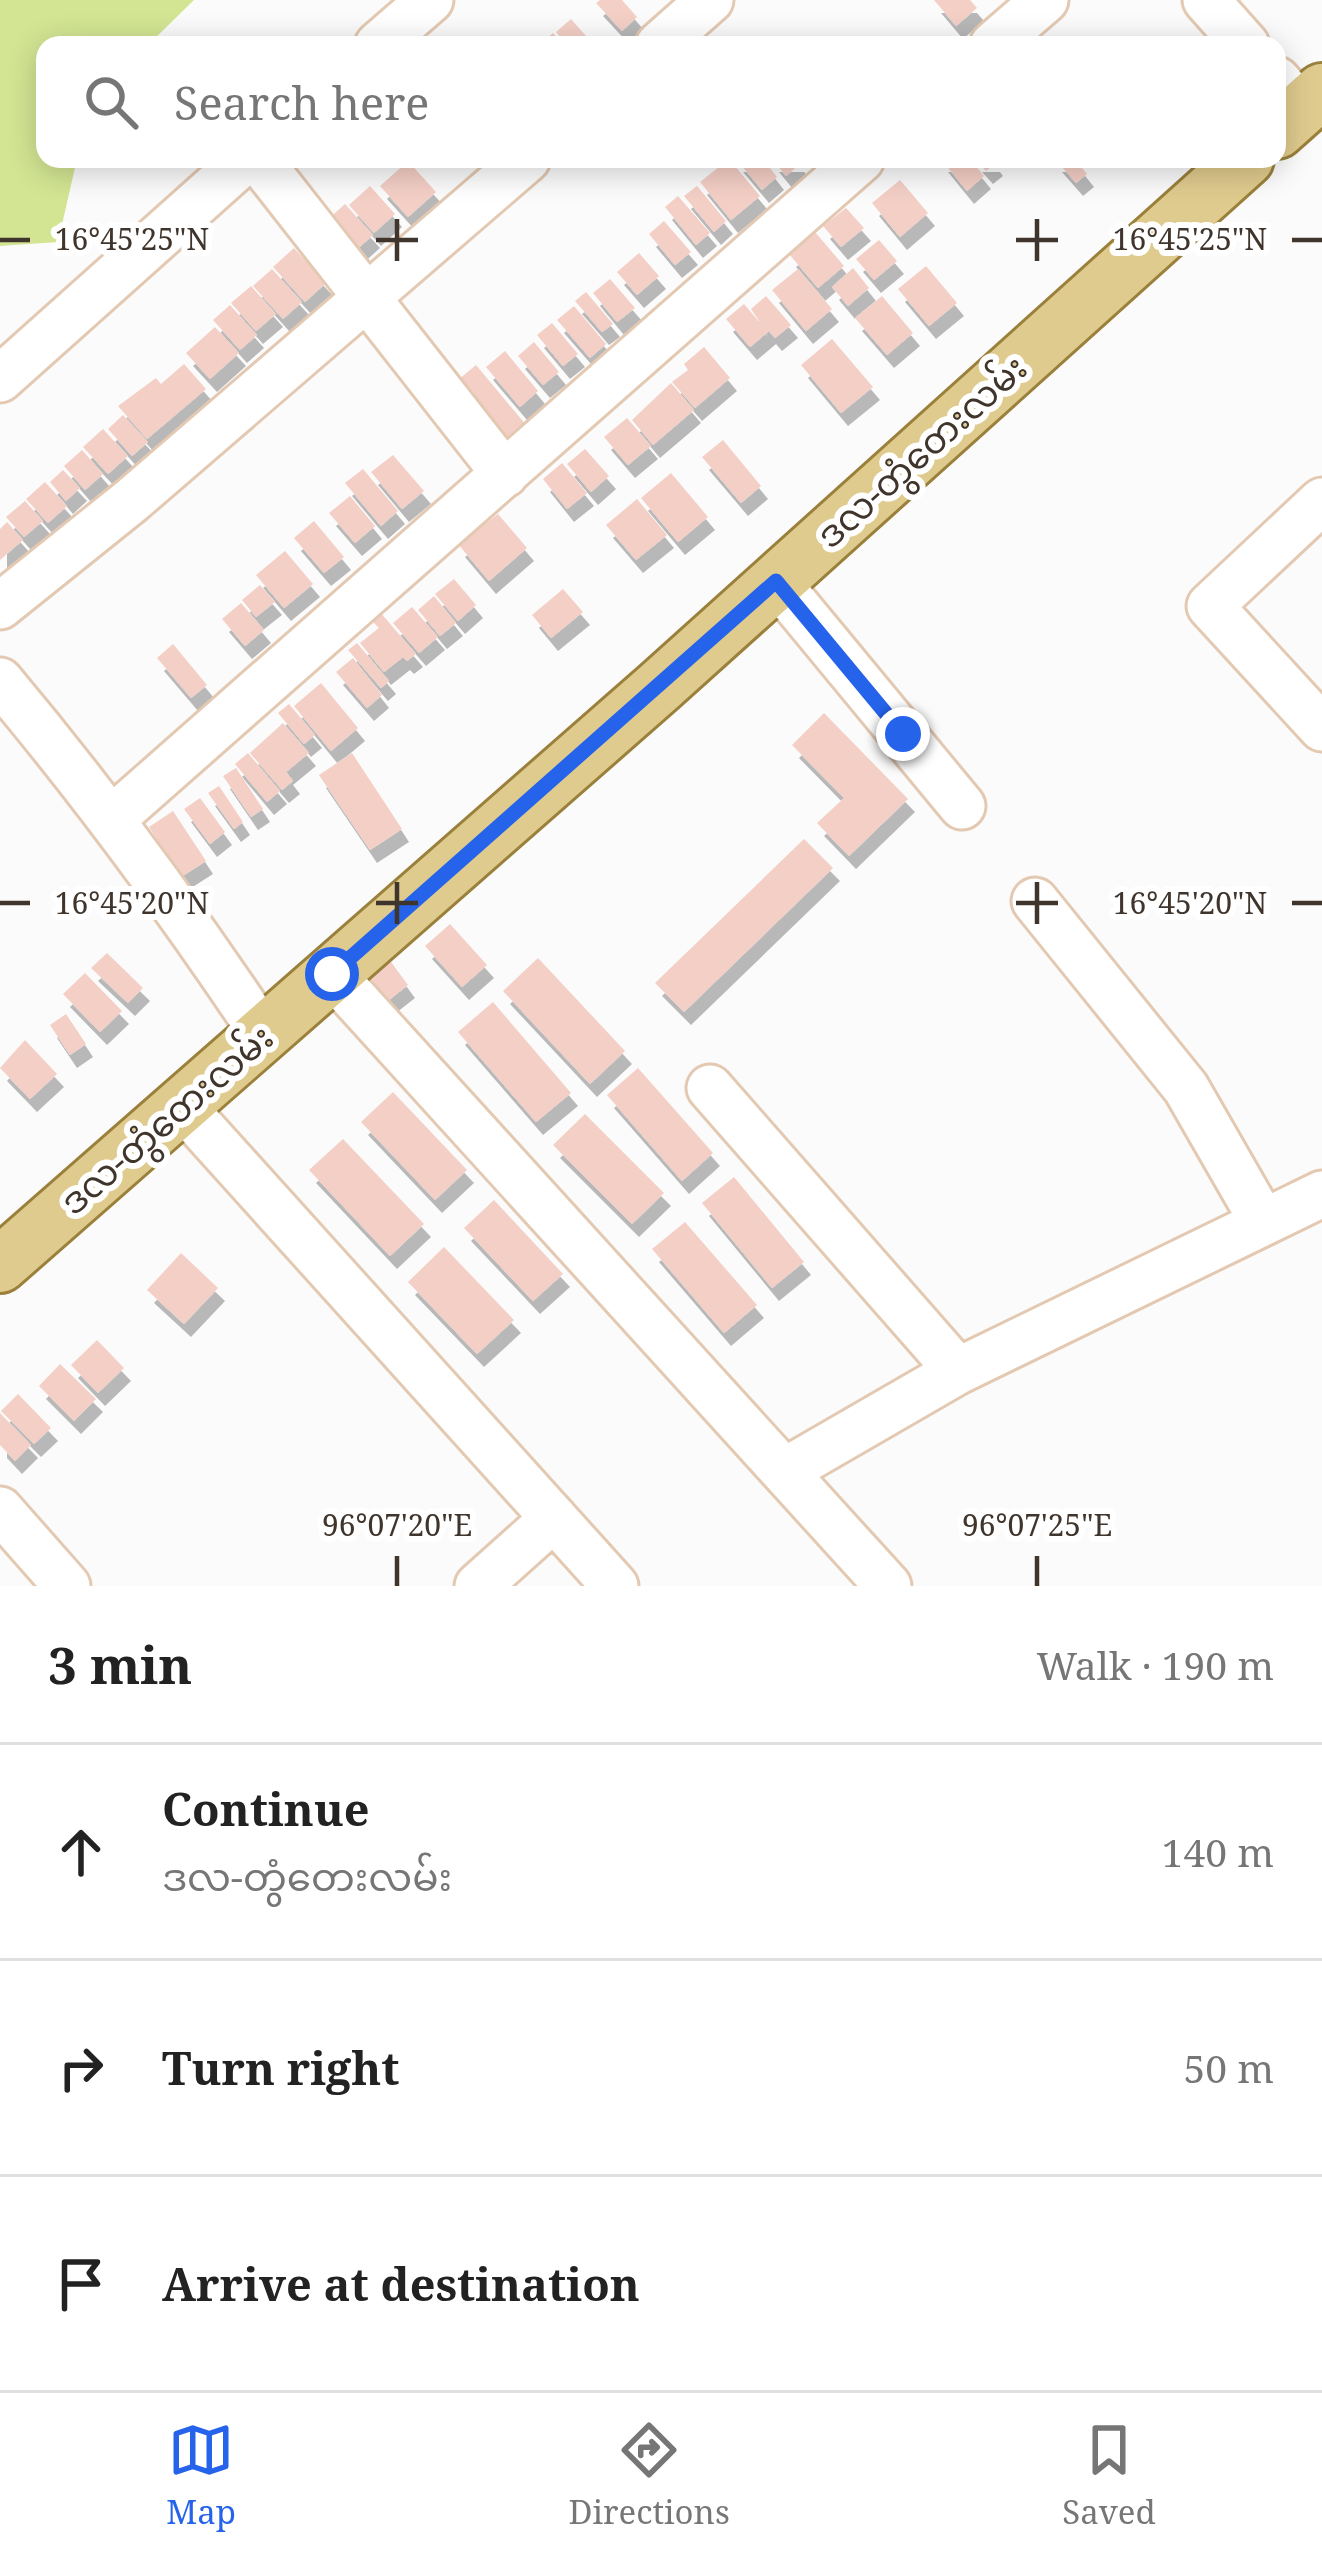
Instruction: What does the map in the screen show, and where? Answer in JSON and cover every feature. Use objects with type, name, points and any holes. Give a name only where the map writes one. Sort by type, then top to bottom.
[{"type":"main road","name":"ဒလ-တွံတေးလမ်း","points":[[0,1265],[1236,168]]},
{"type":"street","points":[[388,36],[430,0]]},
{"type":"street","points":[[669,36],[710,0]]},
{"type":"street","points":[[1004,36],[1046,0]]},
{"type":"street","points":[[1206,0],[1238,36]]},
{"type":"street","points":[[0,379],[236,168]]},
{"type":"street","points":[[265,168],[505,474]]},
{"type":"street","points":[[0,606],[132,500],[517,168]]},
{"type":"street","points":[[112,819],[851,168]]},
{"type":"street","points":[[1322,501],[1210,606],[1322,728]]},
{"type":"street","points":[[776,581],[962,806]]},
{"type":"street","points":[[0,681],[175,902],[263,1034]]},
{"type":"street","points":[[1035,901],[1186,1088],[1263,1222]]},
{"type":"street","points":[[332,974],[888,1586]]},
{"type":"street","points":[[710,1088],[958,1371]]},
{"type":"street","points":[[182,1106],[615,1586]]},
{"type":"street","points":[[785,1471],[958,1371],[1322,1194]]},
{"type":"street","points":[[0,1510],[67,1586]]},
{"type":"street","points":[[478,1586],[554,1518]]},
{"type":"shaded area","points":[[0,0],[194,0],[157,36],[36,36],[36,168],[75,168],[58,242],[0,246]]},
{"type":"building","points":[[622,0],[637,17],[622,31],[596,3]]},
{"type":"building","points":[[934,0],[970,0],[977,8],[956,26]]},
{"type":"building","points":[[571,19],[586,36],[559,36],[556,32]]},
{"type":"building","points":[[400,168],[414,168],[436,192],[408,217],[380,186]]},
{"type":"building","points":[[718,168],[737,168],[760,196],[731,220],[700,182]]},
{"type":"building","points":[[744,168],[770,168],[777,177],[762,190]]},
{"type":"building","points":[[948,168],[977,168],[984,176],[967,191]]},
{"type":"building","points":[[1063,168],[1082,168],[1087,174],[1076,183]]},
{"type":"building","points":[[900,180],[928,213],[900,237],[872,203]]},
{"type":"building","points":[[370,186],[395,214],[374,233],[349,205]]},
{"type":"building","points":[[697,186],[726,221],[714,232],[684,196]]},
{"type":"building","points":[[678,196],[710,233],[696,245],[665,207]]},
{"type":"building","points":[[345,204],[373,235],[353,253],[325,222]]},
{"type":"building","points":[[846,208],[864,228],[841,247],[823,226]]},
{"type":"building","points":[[664,221],[691,252],[675,265],[649,234]]},
{"type":"building","points":[[815,232],[844,266],[818,288],[789,254]]},
{"type":"building","points":[[879,240],[897,261],[874,280],[856,259]]},
{"type":"building","points":[[294,248],[326,283],[305,302],[273,267]]},
{"type":"building","points":[[639,253],[659,276],[637,295],[617,272]]},
{"type":"building","points":[[926,266],[957,303],[929,326],[898,289]]},
{"type":"building","points":[[853,268],[869,288],[848,306],[832,287]]},
{"type":"building","points":[[272,269],[302,302],[283,319],[253,286]]},
{"type":"building","points":[[798,269],[832,309],[806,331],[772,290]]},
{"type":"building","points":[[610,279],[635,308],[617,322],[593,293]]},
{"type":"building","points":[[251,286],[276,314],[256,331],[231,303]]},
{"type":"building","points":[[586,292],[613,324],[602,332],[575,301]]},
{"type":"building","points":[[766,296],[791,325],[775,338],[769,331],[750,347],[726,319],[744,304],[761,324],[751,309]]},
{"type":"building","points":[[882,296],[913,333],[887,355],[855,318]]},
{"type":"building","points":[[230,305],[257,335],[240,350],[213,320]]},
{"type":"building","points":[[574,306],[606,344],[590,358],[557,320]]},
{"type":"building","points":[[552,323],[578,354],[563,366],[537,335]]},
{"type":"building","points":[[215,327],[239,353],[210,379],[186,353]]},
{"type":"building","points":[[832,339],[873,387],[841,413],[801,365]]},
{"type":"building","points":[[534,342],[559,372],[543,385],[518,356]]},
{"type":"building","points":[[704,347],[730,378],[695,408],[672,382],[688,370],[684,364]]},
{"type":"building","points":[[505,351],[538,391],[520,407],[486,367]]},
{"type":"building","points":[[184,364],[206,389],[147,439],[118,406],[156,378],[161,384]]},
{"type":"building","points":[[476,365],[527,426],[509,440],[458,380]]},
{"type":"building","points":[[671,383],[694,410],[653,445],[632,420]]},
{"type":"building","points":[[123,415],[148,442],[132,456],[108,429]]},
{"type":"building","points":[[627,418],[651,446],[628,465],[604,437]]},
{"type":"building","points":[[103,429],[128,456],[108,474],[83,447]]},
{"type":"building","points":[[723,440],[761,486],[741,503],[702,457]]},
{"type":"building","points":[[585,449],[609,476],[591,492],[567,464]]},
{"type":"building","points":[[82,450],[103,474],[85,490],[64,466]]},
{"type":"building","points":[[393,455],[424,491],[402,509],[371,472]]},
{"type":"building","points":[[562,463],[587,493],[567,509],[543,479]]},
{"type":"building","points":[[363,469],[398,511],[381,526],[345,483]]},
{"type":"building","points":[[63,470],[80,488],[66,501],[50,482]]},
{"type":"building","points":[[671,473],[708,517],[678,542],[641,498]]},
{"type":"building","points":[[45,482],[67,506],[48,523],[26,499]]},
{"type":"building","points":[[350,496],[375,526],[355,543],[329,513]]},
{"type":"building","points":[[637,499],[667,535],[636,560],[606,525]]},
{"type":"building","points":[[25,501],[43,521],[24,537],[6,517]]},
{"type":"building","points":[[498,514],[527,548],[489,581],[458,544]]},
{"type":"building","points":[[314,521],[344,557],[324,573],[294,538]]},
{"type":"building","points":[[7,522],[23,540],[0,560],[0,529]]},
{"type":"building","points":[[285,551],[313,584],[284,608],[256,575]]},
{"type":"building","points":[[454,579],[476,605],[458,621],[435,594]]},
{"type":"building","points":[[260,585],[275,602],[256,617],[242,600]]},
{"type":"building","points":[[563,589],[583,612],[551,638],[532,615]]},
{"type":"building","points":[[434,596],[456,623],[440,636],[418,610]]},
{"type":"building","points":[[241,603],[264,630],[245,646],[222,619]]},
{"type":"building","points":[[412,607],[438,637],[419,653],[393,623]]},
{"type":"building","points":[[380,612],[416,654],[407,661],[403,657],[384,672],[360,643],[379,628],[370,619]]},
{"type":"building","points":[[357,643],[389,681],[381,688],[348,650]]},
{"type":"building","points":[[173,644],[207,685],[191,698],[157,658]]},
{"type":"building","points":[[353,658],[382,695],[367,708],[336,672]]},
{"type":"building","points":[[321,683],[358,728],[331,751],[294,706]]},
{"type":"building","points":[[289,704],[315,735],[304,744],[278,713]]},
{"type":"building","points":[[824,713],[908,799],[849,856],[817,823],[844,798],[792,745]]},
{"type":"building","points":[[283,723],[309,753],[286,772],[293,781],[282,790],[250,753]]},
{"type":"building","points":[[248,753],[280,791],[267,802],[235,764]]},
{"type":"building","points":[[352,753],[402,829],[370,850],[319,775]]},
{"type":"building","points":[[236,768],[263,809],[251,817],[223,776]]},
{"type":"building","points":[[219,786],[243,822],[234,829],[208,793]]},
{"type":"building","points":[[200,798],[225,832],[210,844],[184,809]]},
{"type":"building","points":[[173,811],[206,861],[181,877],[149,827]]},
{"type":"building","points":[[804,839],[833,868],[684,1012],[655,983]]},
{"type":"building","points":[[450,924],[487,965],[462,987],[425,946]]},
{"type":"building","points":[[107,953],[143,988],[128,1003],[91,968]]},
{"type":"building","points":[[538,958],[625,1051],[590,1084],[503,991]]},
{"type":"building","points":[[391,962],[408,985],[380,1007],[362,984]]},
{"type":"building","points":[[85,973],[122,1011],[100,1032],[63,994]]},
{"type":"building","points":[[493,1002],[571,1093],[536,1122],[458,1032]]},
{"type":"building","points":[[66,1014],[86,1044],[70,1055],[50,1025]]},
{"type":"building","points":[[25,1040],[57,1074],[30,1099],[0,1068]]},
{"type":"building","points":[[638,1068],[713,1153],[682,1181],[607,1095]]},
{"type":"building","points":[[393,1092],[467,1170],[435,1200],[361,1122]]},
{"type":"building","points":[[585,1114],[664,1193],[632,1224],[553,1145]]},
{"type":"building","points":[[343,1139],[424,1224],[390,1256],[309,1170]]},
{"type":"building","points":[[734,1177],[804,1262],[772,1288],[702,1203]]},
{"type":"building","points":[[494,1200],[563,1274],[533,1301],[464,1228]]},
{"type":"building","points":[[685,1222],[757,1305],[724,1333],[652,1249]]},
{"type":"building","points":[[444,1247],[514,1320],[477,1354],[408,1282]]},
{"type":"building","points":[[181,1253],[218,1288],[184,1324],[147,1290]]},
{"type":"building","points":[[97,1340],[124,1368],[98,1393],[71,1365]]},
{"type":"building","points":[[60,1364],[96,1399],[74,1421],[39,1386]]},
{"type":"building","points":[[18,1394],[51,1428],[34,1444],[1,1411]]},
{"type":"building","points":[[0,1413],[31,1445],[15,1461],[0,1445]]},
{"type":"route","points":[[332,974],[776,581],[903,734]]}]
